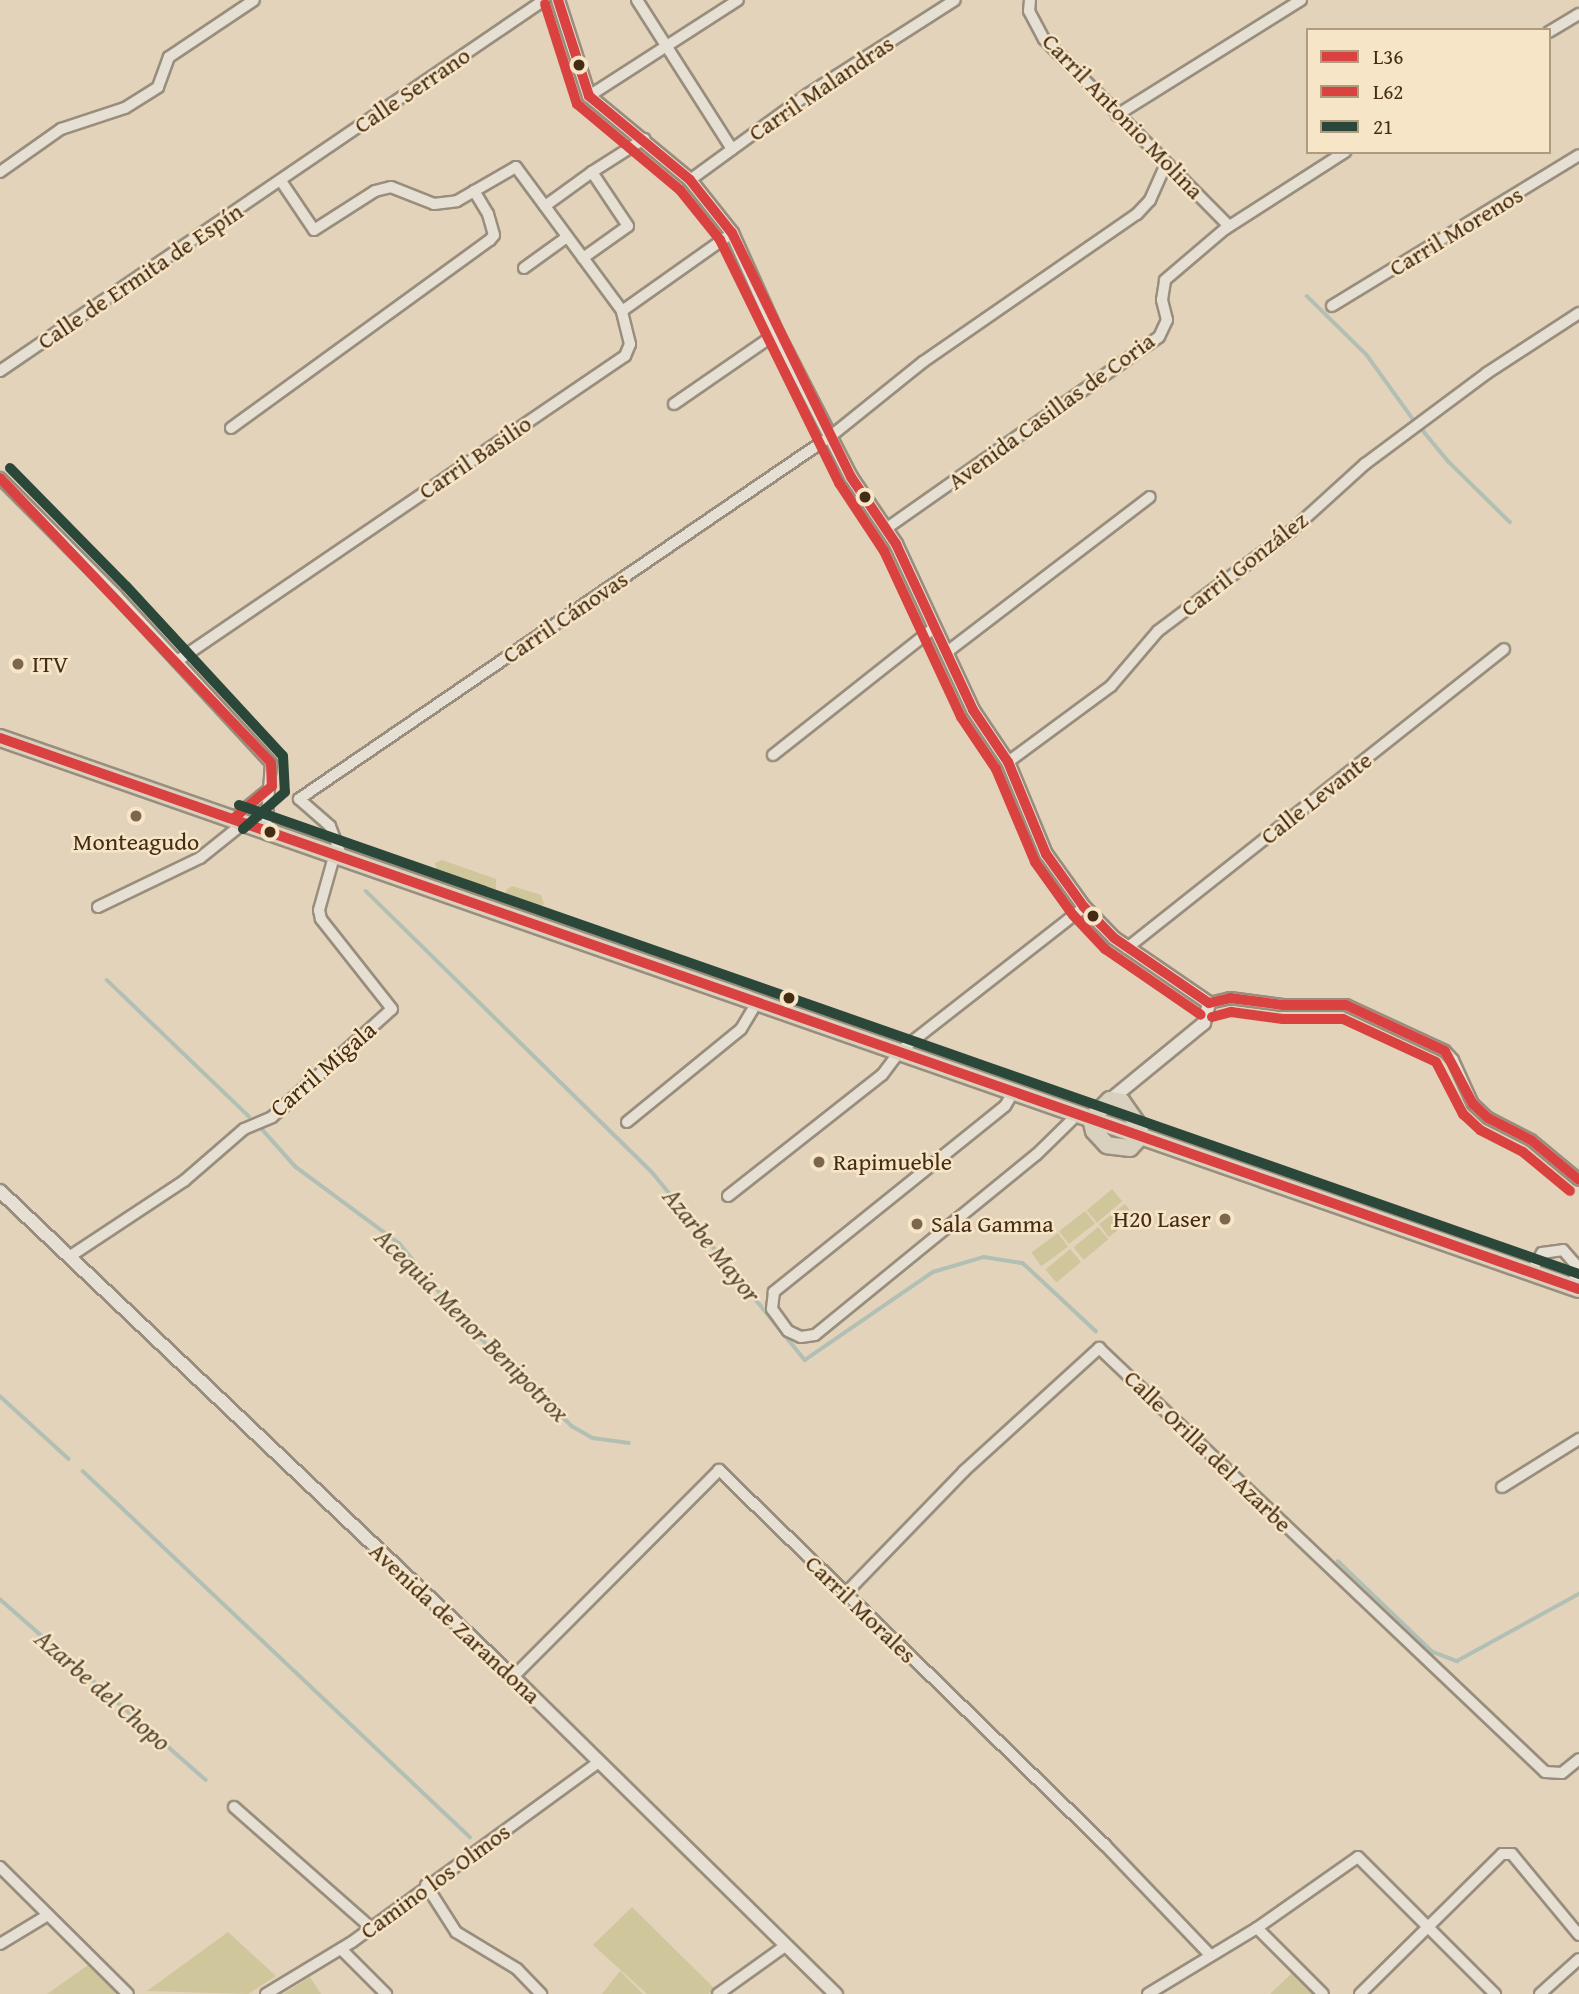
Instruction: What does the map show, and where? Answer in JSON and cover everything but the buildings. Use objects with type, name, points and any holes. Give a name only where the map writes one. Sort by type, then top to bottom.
[{"type":"main road","points":[[0,738],[1576,1288]]},
{"type":"main road","points":[[1084,1116],[1110,1100],[1130,1110],[1141,1136]]},
{"type":"street","points":[[0,172],[61,129],[125,108],[158,87],[169,57],[254,0]]},
{"type":"street","name":"Calle Serrano","points":[[281,180],[544,0]]},
{"type":"street","points":[[558,0],[589,96],[644,139],[690,180],[732,233],[776,333],[851,477],[887,528],[973,709],[1008,762],[1046,854],[1084,907],[1127,948],[1194,988],[1209,1003]]},
{"type":"street","points":[[637,0],[732,149]]},
{"type":"street","points":[[589,96],[668,49],[738,0]]},
{"type":"street","name":"Carril Malandras","points":[[690,180],[808,94],[955,0]]},
{"type":"street","points":[[1117,115],[1301,0]]},
{"type":"street","name":"Carril Antonio Molina","points":[[1032,1],[1029,11],[1044,39],[1229,226]]},
{"type":"street","points":[[1551,31],[1579,14]]},
{"type":"street","points":[[544,206],[644,139]]},
{"type":"street","name":"Avenida Casillas de Coria","points":[[887,528],[1159,337],[1167,320],[1162,300],[1165,280],[1229,226],[1342,154]]},
{"type":"street","name":"Carril Morenos","points":[[1332,306],[1579,155]]},
{"type":"street","name":"Carril Cánovas","points":[[338,854],[330,825],[299,799],[831,436],[923,362],[1137,214],[1150,200],[1166,164]]},
{"type":"street","points":[[281,180],[314,230],[374,191],[391,187],[434,204],[457,201],[516,167],[622,311],[732,233]]},
{"type":"street","points":[[583,258],[628,226],[592,172]]},
{"type":"street","name":"Calle de Ermita de Espín","points":[[0,371],[281,180]]},
{"type":"street","points":[[231,428],[490,240],[494,235],[488,214],[474,191]]},
{"type":"street","points":[[524,268],[567,237]]},
{"type":"street","name":"Carril Basilio","points":[[177,661],[625,356],[629,344],[622,311]]},
{"type":"street","name":"Carril González","points":[[1008,762],[1111,685],[1158,631],[1290,532],[1365,464],[1487,373],[1579,313]]},
{"type":"street","points":[[674,404],[776,333]]},
{"type":"street","points":[[0,478],[177,661],[271,763],[272,786],[266,829]]},
{"type":"street","points":[[947,652],[1150,497]]},
{"type":"street","points":[[773,755],[935,627]]},
{"type":"street","name":"Calle Levante","points":[[1127,948],[1504,649]]},
{"type":"street","points":[[98,907],[200,858],[272,786]]},
{"type":"street","name":"Carril Migala","points":[[69,1257],[184,1181],[244,1129],[272,1117],[392,1009],[321,919],[319,910],[338,854]]},
{"type":"street","points":[[728,1196],[882,1075],[900,1051],[1084,907]]},
{"type":"street","points":[[1209,1003],[1230,998],[1283,1005],[1346,1005],[1445,1051],[1473,1104],[1488,1118],[1531,1140],[1579,1180]]},
{"type":"street","points":[[627,1122],[741,1028],[757,1002]]},
{"type":"street","points":[[1110,1100],[1204,1023],[1209,1003]]},
{"type":"street","points":[[1128,1085],[1130,1110]]},
{"type":"street","points":[[1014,1091],[1006,1106],[774,1292],[772,1309],[788,1331],[801,1337],[815,1335],[1084,1116]]},
{"type":"street","name":"Avenida de Zarandona","points":[[0,1191],[513,1677],[836,1994]]},
{"type":"street","points":[[1531,1272],[1538,1256],[1547,1250],[1563,1250],[1577,1258],[1576,1288]]},
{"type":"street","name":"Calle Orilla del Azarbe","points":[[845,1594],[964,1471],[1099,1348],[1545,1772],[1562,1773],[1579,1759]]},
{"type":"street","points":[[1502,1487],[1579,1439]]},
{"type":"street","name":"Carril Morales","points":[[513,1677],[719,1470],[1105,1845],[1210,1955]]},
{"type":"street","name":"Camino los Olmos","points":[[266,1994],[341,1949],[369,1926],[599,1762]]},
{"type":"street","points":[[234,1807],[369,1926]]},
{"type":"street","points":[[1360,1994],[1428,1930],[1502,1854],[1512,1854],[1579,1935]]},
{"type":"street","points":[[1148,1994],[1257,1928],[1358,1857],[1428,1930],[1495,1994]]},
{"type":"street","points":[[0,1867],[128,1994]]},
{"type":"street","points":[[426,1885],[456,1931],[517,1969],[541,1994]]},
{"type":"street","points":[[0,1944],[48,1915]]},
{"type":"street","points":[[1257,1928],[1323,1994]]},
{"type":"street","points":[[718,1994],[785,1946]]},
{"type":"street","points":[[341,1949],[386,1994]]},
{"type":"street","points":[[1540,1994],[1579,1959]]},
{"type":"shaded area","points":[[442,860],[496,879],[496,889],[489,893],[437,873],[435,863]]},
{"type":"shaded area","points":[[512,886],[541,895],[544,904],[537,909],[507,898],[506,890]]},
{"type":"shaded area","points":[[1112,1189],[1122,1201],[1097,1222],[1087,1210]]},
{"type":"shaded area","points":[[1125,1204],[1135,1217],[1109,1237],[1099,1224]]},
{"type":"shaded area","points":[[1085,1211],[1095,1224],[1069,1244],[1059,1231]]},
{"type":"shaded area","points":[[1098,1227],[1108,1239],[1084,1260],[1073,1248]]},
{"type":"shaded area","points":[[1058,1233],[1068,1247],[1041,1266],[1031,1252]]},
{"type":"shaded area","points":[[1070,1249],[1081,1262],[1056,1283],[1045,1270]]},
{"type":"shaded area","points":[[632,1907],[715,1989],[708,1994],[647,1994],[593,1945]]},
{"type":"shaded area","points":[[228,1932],[276,1976],[248,1994],[147,1991]]},
{"type":"shaded area","points":[[91,1963],[121,1994],[47,1994]]},
{"type":"shaded area","points":[[620,1971],[643,1994],[602,1994]]},
{"type":"shaded area","points":[[1293,1972],[1315,1994],[1270,1994]]},
{"type":"shaded area","points":[[310,1977],[321,1994],[283,1994]]},
{"type":"waterway","points":[[1307,296],[1367,355],[1413,419]]},
{"type":"waterway","points":[[1421,428],[1448,461],[1510,522]]},
{"type":"waterway","name":"Azarbe Mayor","points":[[366,891],[653,1173],[805,1360],[933,1272],[984,1257],[1023,1263],[1096,1331]]},
{"type":"waterway","name":"Acequia Menor Benipotrox","points":[[107,980],[249,1116]]},
{"type":"waterway","name":"Acequia Menor Benipotrox","points":[[262,1129],[296,1167],[400,1244],[466,1324],[572,1426],[593,1438],[629,1443]]},
{"type":"waterway","points":[[0,1396],[69,1459]]},
{"type":"waterway","points":[[83,1471],[470,1837]]},
{"type":"waterway","name":"Azarbe Mayor","points":[[1338,1561],[1433,1652],[1457,1661],[1579,1594]]},
{"type":"waterway","name":"Azarbe del Chopo","points":[[0,1599],[206,1780]]},
{"type":"transit line","name":"L36","points":[[558,0],[589,96],[690,180],[732,233],[851,477],[896,544],[973,710],[1008,762],[1046,854],[1084,907],[1114,938],[1209,1003]]},
{"type":"transit line","name":"L62","points":[[545,4],[577,104],[680,190],[720,240],[839,483],[884,551],[961,717],[996,769],[1035,862],[1073,915],[1105,949],[1201,1015]]},
{"type":"transit line","name":"21","points":[[10,468],[126,586],[283,756],[285,792],[243,829]]},
{"type":"transit line","name":"L36","points":[[0,478],[271,763],[272,786],[234,818]]},
{"type":"transit line","name":"L36","points":[[0,738],[1579,1289]]},
{"type":"transit line","name":"21","points":[[239,805],[1579,1274]]},
{"type":"transit line","name":"L36","points":[[1209,1003],[1230,998],[1283,1005],[1346,1005],[1445,1051],[1473,1104],[1488,1118],[1531,1140],[1579,1180]]},
{"type":"transit line","name":"L62","points":[[1212,1017],[1231,1012],[1283,1019],[1343,1019],[1436,1062],[1463,1114],[1480,1130],[1523,1152],[1570,1191]]},
{"type":"place","name":"ITV","points":[[18,664]]},
{"type":"place","name":"Monteagudo","points":[[136,816]]},
{"type":"place","name":"Rapimueble","points":[[819,1162]]},
{"type":"place","name":"H20 Laser","points":[[1225,1219]]},
{"type":"place","name":"Sala Gamma","points":[[917,1224]]}]
